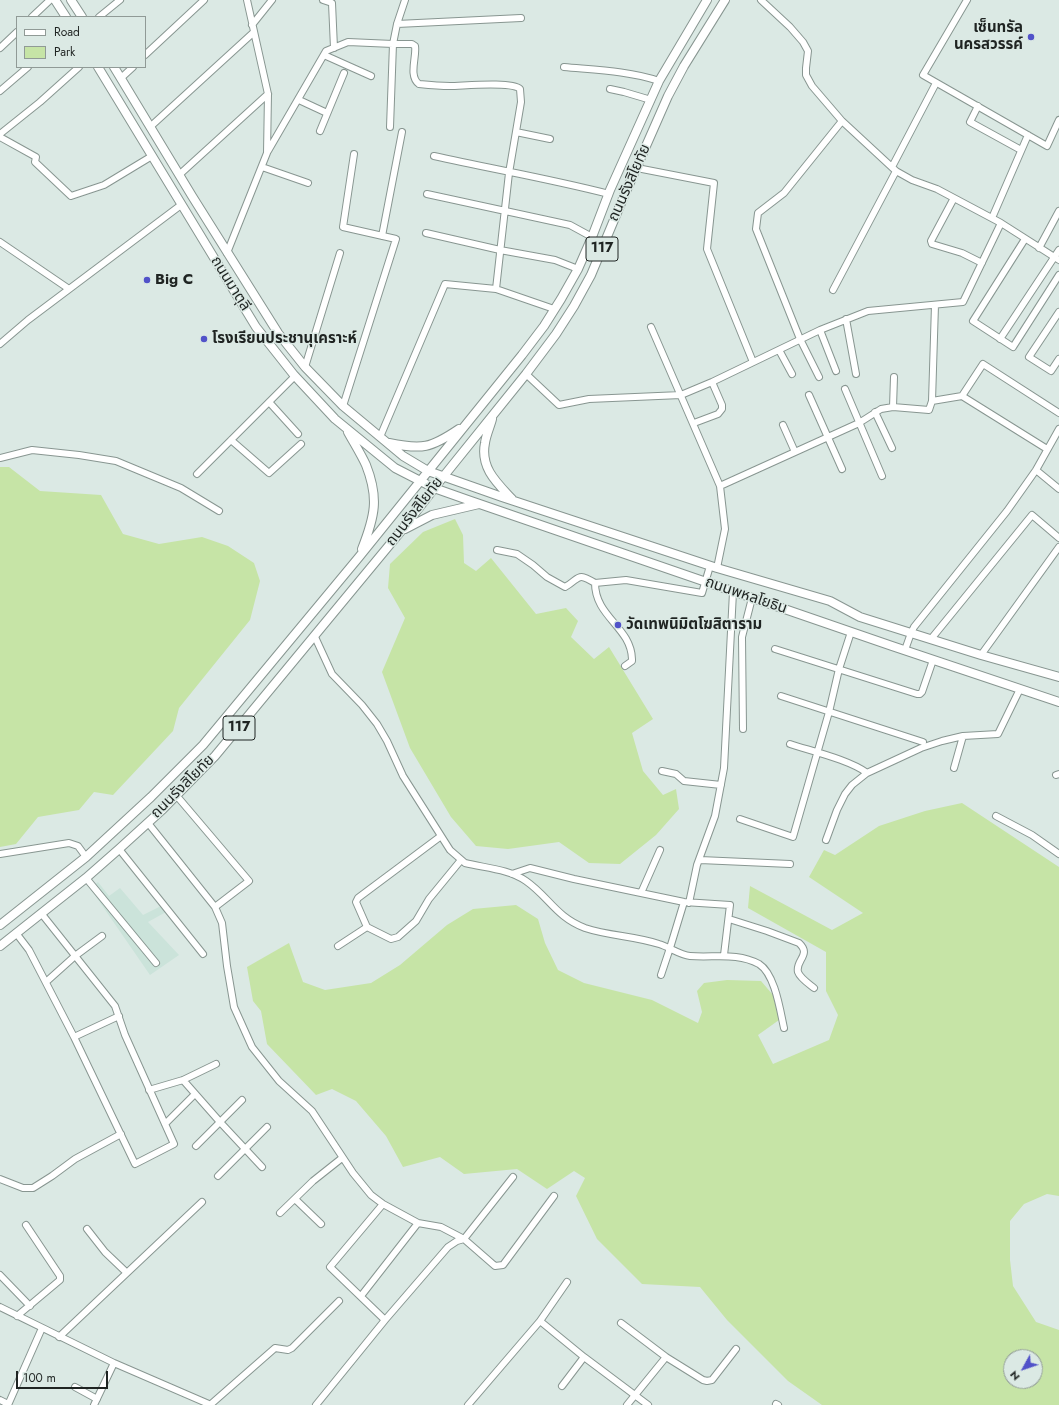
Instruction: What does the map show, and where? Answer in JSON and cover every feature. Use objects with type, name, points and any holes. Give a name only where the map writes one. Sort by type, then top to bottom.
[{"type":"main road","points":[[55,0],[65,16]]},
{"type":"main road","points":[[71,0],[81,16]]},
{"type":"main road","name":"ถนนรังสิโยทัย","points":[[0,925],[86,856],[151,797],[203,745],[359,557],[522,355],[554,309],[578,269],[592,238],[609,192],[659,81],[707,0]]},
{"type":"main road","name":"ถนนรังสิโยทัย","points":[[0,946],[86,878],[119,849],[148,823],[215,756],[315,637],[526,374],[556,334],[591,275],[624,196],[672,90],[684,66],[725,0]]},
{"type":"main road","name":"ถนนมาตุลี","points":[[99,68],[256,327],[295,376],[335,419],[395,468],[434,488]]},
{"type":"main road","name":"ถนนมาตุลี","points":[[115,68],[242,278],[278,334],[305,367],[343,406],[403,456],[428,471],[443,477]]},
{"type":"main road","points":[[609,192],[624,196]]},
{"type":"main road","points":[[215,260],[227,253]]},
{"type":"main road","points":[[493,415],[484,444],[487,468],[492,476],[514,500]]},
{"type":"main road","points":[[386,443],[403,446],[424,447],[435,444],[467,423]]},
{"type":"main road","points":[[347,429],[365,464],[372,482],[375,498],[374,513],[370,530],[359,557]]},
{"type":"main road","name":"ถนนพหลโยธิน","points":[[443,477],[714,567],[830,601],[860,617],[981,655],[1059,677]]},
{"type":"main road","name":"ถนนพหลโยธิน","points":[[434,488],[733,592],[1059,702]]},
{"type":"main road","points":[[401,531],[432,515],[479,504]]},
{"type":"street","points":[[33,16],[50,0]]},
{"type":"street","points":[[100,16],[120,0]]},
{"type":"street","points":[[146,54],[204,0]]},
{"type":"street","points":[[247,0],[268,94],[267,153]]},
{"type":"street","points":[[150,127],[253,28],[272,0]]},
{"type":"street","points":[[323,0],[332,3],[334,48]]},
{"type":"street","points":[[390,127],[393,44],[406,0]]},
{"type":"street","points":[[761,0],[790,27],[803,42],[808,51],[806,75],[812,86],[842,120],[894,169],[912,180],[937,188],[992,218],[1057,259]]},
{"type":"street","points":[[967,0],[923,75],[1047,146],[1059,120]]},
{"type":"street","points":[[398,24],[521,18]]},
{"type":"street","points":[[0,48],[16,33]]},
{"type":"street","points":[[227,253],[267,153],[326,51],[348,42],[412,44],[415,46],[414,79],[418,84],[450,86],[505,85],[519,87],[520,89],[521,102],[509,173],[496,289]]},
{"type":"street","points":[[324,55],[371,76]]},
{"type":"street","points":[[564,67],[620,72],[644,76],[659,81]]},
{"type":"street","points":[[0,91],[27,68]]},
{"type":"street","points":[[78,68],[0,136],[36,157],[35,162],[71,196],[104,185],[152,156]]},
{"type":"street","points":[[121,78],[132,68]]},
{"type":"street","points":[[320,130],[344,73]]},
{"type":"street","points":[[833,290],[936,83]]},
{"type":"street","points":[[610,89],[650,100]]},
{"type":"street","points":[[179,175],[268,94]]},
{"type":"street","points":[[299,100],[327,113]]},
{"type":"street","points":[[978,106],[970,122],[1021,150]]},
{"type":"street","points":[[819,377],[800,339],[756,229],[758,213],[784,193],[842,120]]},
{"type":"street","points":[[382,236],[402,132]]},
{"type":"street","points":[[516,132],[550,139]]},
{"type":"street","points":[[992,218],[1028,135]]},
{"type":"street","points":[[343,406],[396,239],[343,227],[354,154]]},
{"type":"street","points":[[434,156],[509,173],[609,192]]},
{"type":"street","points":[[262,167],[308,183]]},
{"type":"street","points":[[637,168],[714,183],[707,249],[753,362]]},
{"type":"street","points":[[427,194],[570,225],[592,238]]},
{"type":"street","points":[[954,198],[931,241],[932,244],[962,252],[982,263]]},
{"type":"street","points":[[0,344],[28,320],[181,205]]},
{"type":"street","points":[[1039,248],[1053,225],[1059,211]]},
{"type":"street","points":[[526,374],[559,405],[589,399],[681,395],[712,382],[820,330],[868,311],[963,302],[1001,223]]},
{"type":"street","points":[[426,233],[500,250],[555,260],[578,269]]},
{"type":"street","points":[[1025,239],[973,321],[1013,347],[1059,275]]},
{"type":"street","points":[[0,242],[69,289]]},
{"type":"street","points":[[1000,339],[1057,259],[1059,250]]},
{"type":"street","points":[[305,367],[340,252]]},
{"type":"street","points":[[380,437],[445,284],[496,289],[554,309]]},
{"type":"street","points":[[720,486],[859,423],[875,412],[893,407],[929,410],[932,401],[934,305]]},
{"type":"street","points":[[1059,312],[1029,357],[1051,371],[1059,359]]},
{"type":"street","points":[[846,319],[856,374]]},
{"type":"street","points":[[498,550],[517,554],[547,577],[565,587],[581,576],[586,577],[595,583],[626,580],[702,594],[706,582],[714,567],[725,529],[720,486],[651,327]]},
{"type":"street","points":[[820,330],[836,371]]},
{"type":"street","points":[[779,350],[792,374]]},
{"type":"street","points":[[962,396],[983,364],[1059,413]]},
{"type":"street","points":[[197,474],[295,376]]},
{"type":"street","points":[[893,407],[894,377]]},
{"type":"street","points":[[694,424],[718,414],[722,409],[722,405],[712,382]]},
{"type":"street","points":[[845,389],[882,476]]},
{"type":"street","points":[[809,395],[842,469]]},
{"type":"street","points":[[932,401],[962,396],[1047,449]]},
{"type":"street","points":[[269,402],[298,434]]},
{"type":"street","points":[[875,412],[892,448]]},
{"type":"street","points":[[783,425],[795,452]]},
{"type":"street","points":[[905,650],[911,632],[1008,511],[1036,470],[1059,429]]},
{"type":"street","points":[[231,440],[269,473],[301,444]]},
{"type":"street","points":[[0,458],[32,450],[116,461],[181,488],[219,511]]},
{"type":"street","points":[[1036,470],[1059,489]]},
{"type":"street","points":[[931,639],[1032,515],[1059,538]]},
{"type":"street","points":[[981,655],[1059,548]]},
{"type":"street","points":[[595,583],[595,591],[600,605],[628,642],[632,659],[630,663],[625,666]]},
{"type":"street","points":[[661,975],[697,865],[716,816],[724,768],[733,592]]},
{"type":"street","points":[[743,729],[742,637],[752,598]]},
{"type":"street","points":[[740,819],[793,837],[829,712],[839,669],[851,632]]},
{"type":"street","points":[[315,637],[332,674],[352,693],[377,724],[387,741],[403,776],[450,850],[461,860],[465,863],[512,874],[525,880],[538,890],[556,910],[569,921],[586,928],[658,944],[689,956],[737,956],[760,964],[768,975],[776,993],[784,1028]]},
{"type":"street","points":[[775,649],[916,694],[920,694],[926,686],[933,660]]},
{"type":"street","points":[[826,840],[837,810],[845,794],[852,785],[867,773],[921,748],[963,736],[998,734],[1020,689]]},
{"type":"street","points":[[781,696],[923,742]]},
{"type":"street","points":[[954,768],[963,736]]},
{"type":"street","points":[[790,744],[860,767],[867,773]]},
{"type":"street","points":[[662,770],[676,774],[684,781],[721,785]]},
{"type":"street","points":[[176,795],[249,881],[215,907]]},
{"type":"street","points":[[996,816],[1032,835],[1059,854]]},
{"type":"street","points":[[148,823],[215,907],[222,923],[234,1007],[252,1047],[279,1081],[312,1111],[342,1158],[371,1195],[383,1204],[418,1223],[441,1228],[464,1239],[495,1266],[503,1266],[554,1196]]},
{"type":"street","points":[[441,836],[358,898],[356,902],[367,927],[391,939],[398,937],[416,921],[429,899],[461,860]]},
{"type":"street","points":[[0,854],[69,843],[78,846],[86,856]]},
{"type":"street","points":[[119,849],[203,954]]},
{"type":"street","points":[[641,893],[660,850]]},
{"type":"street","points":[[700,860],[790,864]]},
{"type":"street","points":[[512,874],[530,868],[574,879],[686,902],[730,905],[724,955]]},
{"type":"street","points":[[86,878],[156,962]]},
{"type":"street","points":[[16,933],[30,950],[135,1164],[174,1144],[125,1035],[115,1006],[41,913]]},
{"type":"street","points":[[729,919],[799,943],[803,947],[804,953],[798,966],[798,972],[802,978],[814,988]]},
{"type":"street","points":[[338,946],[367,927]]},
{"type":"street","points":[[46,982],[75,956],[102,936]]},
{"type":"street","points":[[74,1037],[119,1016]]},
{"type":"street","points":[[149,1090],[183,1080],[216,1064]]},
{"type":"street","points":[[183,1080],[262,1168]]},
{"type":"street","points":[[165,1124],[195,1094]]},
{"type":"street","points":[[196,1146],[242,1100]]},
{"type":"street","points":[[218,1176],[267,1127]]},
{"type":"street","points":[[0,1179],[23,1188],[33,1188],[75,1159],[121,1134]]},
{"type":"street","points":[[280,1213],[313,1181],[342,1158]]},
{"type":"street","points":[[316,1405],[385,1320],[448,1247],[457,1241],[464,1239],[513,1177]]},
{"type":"street","points":[[295,1199],[320,1224]]},
{"type":"street","points":[[59,1337],[202,1202]]},
{"type":"street","points":[[383,1204],[330,1267],[385,1320]]},
{"type":"street","points":[[361,1296],[418,1223]]},
{"type":"street","points":[[17,1316],[60,1280],[60,1276],[26,1225]]},
{"type":"street","points":[[87,1229],[105,1252],[127,1273]]},
{"type":"street","points":[[0,1275],[30,1306]]},
{"type":"street","points":[[468,1405],[540,1321],[567,1282]]},
{"type":"street","points":[[0,1307],[114,1363],[210,1405],[275,1348],[288,1350],[292,1348],[339,1301]]},
{"type":"street","points":[[540,1321],[634,1396],[648,1405]]},
{"type":"street","points":[[621,1323],[666,1357],[707,1381],[712,1380],[736,1348]]},
{"type":"street","points":[[0,1400],[8,1405],[42,1328]]},
{"type":"street","points":[[562,1386],[584,1357]]},
{"type":"street","points":[[627,1405],[666,1357]]},
{"type":"street","points":[[75,1387],[96,1402],[114,1363]]},
{"type":"shaded area","points":[[98,882],[109,896],[120,888],[143,915],[161,906],[166,912],[148,922],[179,955],[150,975],[90,888]]},
{"type":"green space","points":[[0,467],[9,467],[40,491],[101,495],[123,534],[159,544],[202,537],[228,546],[254,563],[260,581],[250,620],[179,708],[173,731],[113,795],[94,792],[79,810],[38,817],[16,844],[0,847]]},
{"type":"green space","points":[[455,519],[463,535],[464,563],[476,571],[491,558],[536,614],[566,608],[578,621],[571,637],[594,659],[609,647],[653,719],[632,733],[643,771],[663,795],[676,789],[679,809],[656,835],[620,864],[589,863],[559,842],[508,849],[476,846],[451,817],[410,748],[382,672],[405,618],[388,588],[390,564],[423,532]]},
{"type":"green space","points":[[962,803],[1059,867],[1059,1196],[1047,1194],[1024,1204],[1010,1221],[1010,1260],[1013,1286],[1036,1322],[1059,1330],[1059,1405],[822,1405],[788,1381],[727,1320],[700,1287],[642,1284],[597,1239],[576,1196],[585,1178],[574,1171],[547,1189],[517,1169],[464,1174],[440,1157],[403,1167],[386,1136],[356,1101],[332,1089],[316,1095],[267,1044],[261,1011],[253,1001],[247,967],[289,943],[303,982],[325,990],[371,983],[400,965],[447,925],[473,909],[516,905],[538,919],[545,943],[558,970],[584,983],[652,1000],[698,1023],[702,1012],[697,991],[704,983],[727,980],[761,981],[773,995],[779,1020],[758,1035],[773,1064],[829,1040],[838,1015],[826,991],[826,952],[748,908],[750,886],[832,930],[863,913],[809,877],[824,850],[835,855],[879,826],[925,811]]},
{"type":"place","name":"เซ็นทรัล นครสวรรค์","points":[[1031,37]]},
{"type":"place","name":"Big C","points":[[147,280]]},
{"type":"place","name":"โรงเรียนประชานุเคราะห์","points":[[204,339]]},
{"type":"place","name":"วัดเทพนิมิตโฆสิตาราม","points":[[618,625]]}]
